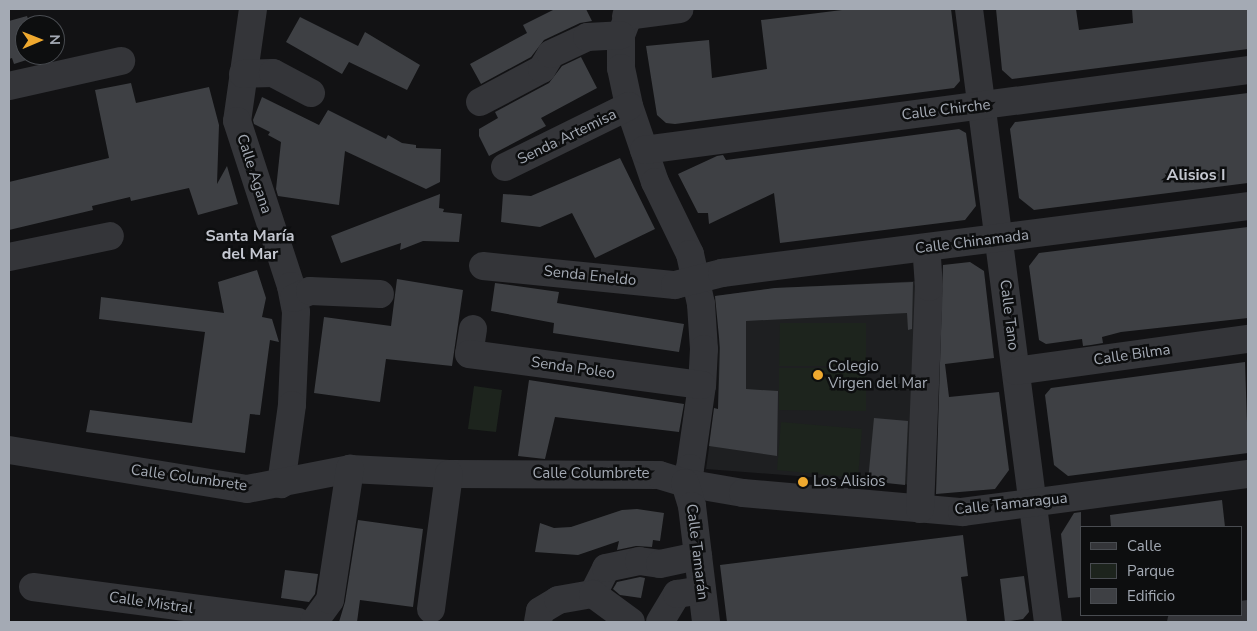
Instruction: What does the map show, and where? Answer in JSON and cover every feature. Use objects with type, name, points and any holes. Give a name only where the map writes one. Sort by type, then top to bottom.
[{"type":"street","points":[[480,102],[542,69],[551,54],[587,37],[626,20],[680,9]]},
{"type":"street","name":"Calle Tano","points":[[968,9],[1048,622]]},
{"type":"street","name":"Calle Agana","points":[[253,10],[237,121],[294,298],[292,405],[281,484]]},
{"type":"street","points":[[626,20],[621,68],[629,106],[655,182],[690,254],[697,280],[704,348],[702,385],[688,495]]},
{"type":"street","points":[[9,86],[121,61]]},
{"type":"street","name":"Calle Chirche","points":[[644,150],[1248,70]]},
{"type":"street","points":[[243,74],[273,73],[312,93]]},
{"type":"street","name":"Senda Artemisa","points":[[505,167],[558,139],[629,106]]},
{"type":"street","name":"Calle Chinamada","points":[[697,280],[722,273],[1248,206]]},
{"type":"street","points":[[9,257],[110,236]]},
{"type":"street","points":[[920,509],[929,288],[926,248]]},
{"type":"street","name":"Senda Eneldo","points":[[482,266],[676,284],[697,280]]},
{"type":"street","points":[[294,298],[310,291],[380,294]]},
{"type":"street","name":"Senda Poleo","points":[[472,330],[469,354],[702,385]]},
{"type":"street","name":"Calle Bilma","points":[[1016,371],[1248,339]]},
{"type":"street","name":"Calle Columbrete","points":[[9,450],[248,489],[350,469],[448,474],[659,475],[688,495]]},
{"type":"street","points":[[314,622],[330,600],[350,469]]},
{"type":"street","points":[[432,609],[448,474]]},
{"type":"street","name":"Calle Tamaragua","points":[[688,495],[742,492],[962,512],[1248,474]]},
{"type":"street","name":"Calle Tamarán","points":[[688,495],[706,622]]},
{"type":"street","points":[[593,594],[606,568],[640,561],[660,564],[698,556]]},
{"type":"street","name":"Calle Mistral","points":[[33,587],[298,622]]},
{"type":"street","points":[[660,622],[676,594],[702,590]]},
{"type":"street","points":[[538,622],[540,611],[558,600],[593,594],[631,622]]},
{"type":"street","points":[[1181,622],[1231,616]]},
{"type":"shaded area","name":"Colegio Virgen del Mar","points":[[920,281],[914,485],[706,469],[713,420],[718,420],[719,323],[715,296],[775,288]]},
{"type":"green space","points":[[780,323],[866,323],[866,366],[779,366]]},
{"type":"green space","points":[[779,368],[866,368],[866,411],[779,410]]},
{"type":"green space","points":[[474,386],[502,390],[496,432],[468,429]]},
{"type":"green space","points":[[781,422],[862,429],[858,478],[777,470]]},
{"type":"building","points":[[555,9],[586,9],[592,21],[580,23],[544,40],[531,57],[481,84],[470,64],[527,33],[523,25]]},
{"type":"building","points":[[850,9],[951,9],[960,81],[954,88],[675,124],[666,123],[657,115],[646,46],[709,40],[712,78],[767,69],[761,20]]},
{"type":"building","points":[[996,9],[1076,9],[1079,30],[1133,23],[1132,9],[1248,9],[1248,49],[1012,79],[1002,70]]},
{"type":"building","points":[[300,17],[358,46],[365,32],[420,65],[407,90],[349,62],[342,74],[286,42]]},
{"type":"building","points":[[15,19],[14,64],[12,58],[9,59],[9,21]]},
{"type":"building","points":[[581,57],[597,88],[541,118],[546,126],[489,156],[479,136],[479,129],[498,118],[495,112],[549,83],[562,66]]},
{"type":"building","points":[[131,83],[136,103],[209,87],[219,125],[217,184],[227,166],[238,204],[198,215],[189,188],[131,201],[130,197],[92,206],[93,210],[9,230],[9,182],[109,158],[95,90]]},
{"type":"building","points":[[1248,93],[1248,183],[1034,210],[1019,198],[1010,129],[1015,122]]},
{"type":"building","points":[[262,97],[319,125],[328,110],[386,139],[388,135],[402,143],[416,145],[416,148],[441,149],[440,182],[426,189],[345,151],[339,205],[278,196],[276,189],[281,142],[268,135],[270,132],[254,124],[253,120]]},
{"type":"building","points":[[959,129],[966,133],[976,206],[965,220],[780,243],[774,193],[709,224],[708,213],[698,213],[678,174],[723,155],[726,160]]},
{"type":"building","points":[[620,158],[655,229],[595,258],[572,213],[540,227],[501,222],[503,194],[531,196]]},
{"type":"building","points":[[440,194],[439,208],[444,209],[443,212],[462,214],[459,242],[423,241],[400,250],[401,243],[341,263],[331,236]]},
{"type":"building","points":[[1248,227],[1248,318],[1121,332],[1102,337],[1103,343],[1083,346],[1082,339],[1046,344],[1039,340],[1029,266],[1039,253]]},
{"type":"building","points":[[970,262],[984,271],[994,358],[945,364],[949,397],[999,392],[1009,470],[995,489],[936,494],[943,265]]},
{"type":"building","points":[[257,270],[266,298],[262,317],[272,319],[279,342],[270,340],[260,415],[250,414],[245,453],[86,432],[90,410],[192,423],[205,332],[99,319],[101,297],[224,313],[218,282]]},
{"type":"building","points":[[397,279],[463,290],[452,366],[386,359],[380,402],[314,393],[324,317],[391,326]]},
{"type":"building","points":[[913,282],[912,329],[908,330],[907,313],[746,321],[746,389],[778,391],[777,456],[709,446],[714,408],[718,409],[720,348],[715,296],[775,288]]},
{"type":"building","points":[[495,283],[559,292],[557,303],[684,324],[679,352],[553,333],[554,323],[491,311]]},
{"type":"building","points":[[1245,362],[1248,453],[1068,476],[1054,465],[1045,395],[1051,388]]},
{"type":"building","points":[[529,380],[684,404],[679,432],[555,417],[545,459],[518,456]]},
{"type":"building","points":[[874,418],[908,421],[905,485],[868,481]]},
{"type":"building","points":[[1222,500],[1225,526],[1111,526],[1110,515]]},
{"type":"building","points":[[637,509],[664,513],[660,541],[653,540],[652,547],[636,546],[617,550],[619,541],[578,555],[535,552],[540,523],[554,528],[571,527],[622,510]]},
{"type":"building","points":[[1081,512],[1080,597],[1068,598],[1061,534],[1074,513]]},
{"type":"building","points":[[358,520],[423,529],[413,607],[360,600],[357,622],[339,622],[345,602]]},
{"type":"building","points":[[963,535],[968,576],[961,577],[967,622],[727,622],[720,565]]},
{"type":"building","points":[[285,570],[318,574],[315,594],[309,602],[281,598]]},
{"type":"building","points":[[1024,576],[1029,612],[1023,619],[1005,622],[1000,579]]},
{"type":"building","points":[[640,577],[645,578],[641,598],[620,595],[613,589],[617,582]]},
{"type":"place","name":"Colegio Virgen del Mar","points":[[818,375]]},
{"type":"place","name":"Los Alisios","points":[[803,482]]},
{"type":"district","name":"Alisios I","points":[[1196,175]]},
{"type":"district","name":"Santa María del Mar","points":[[250,245]]}]
